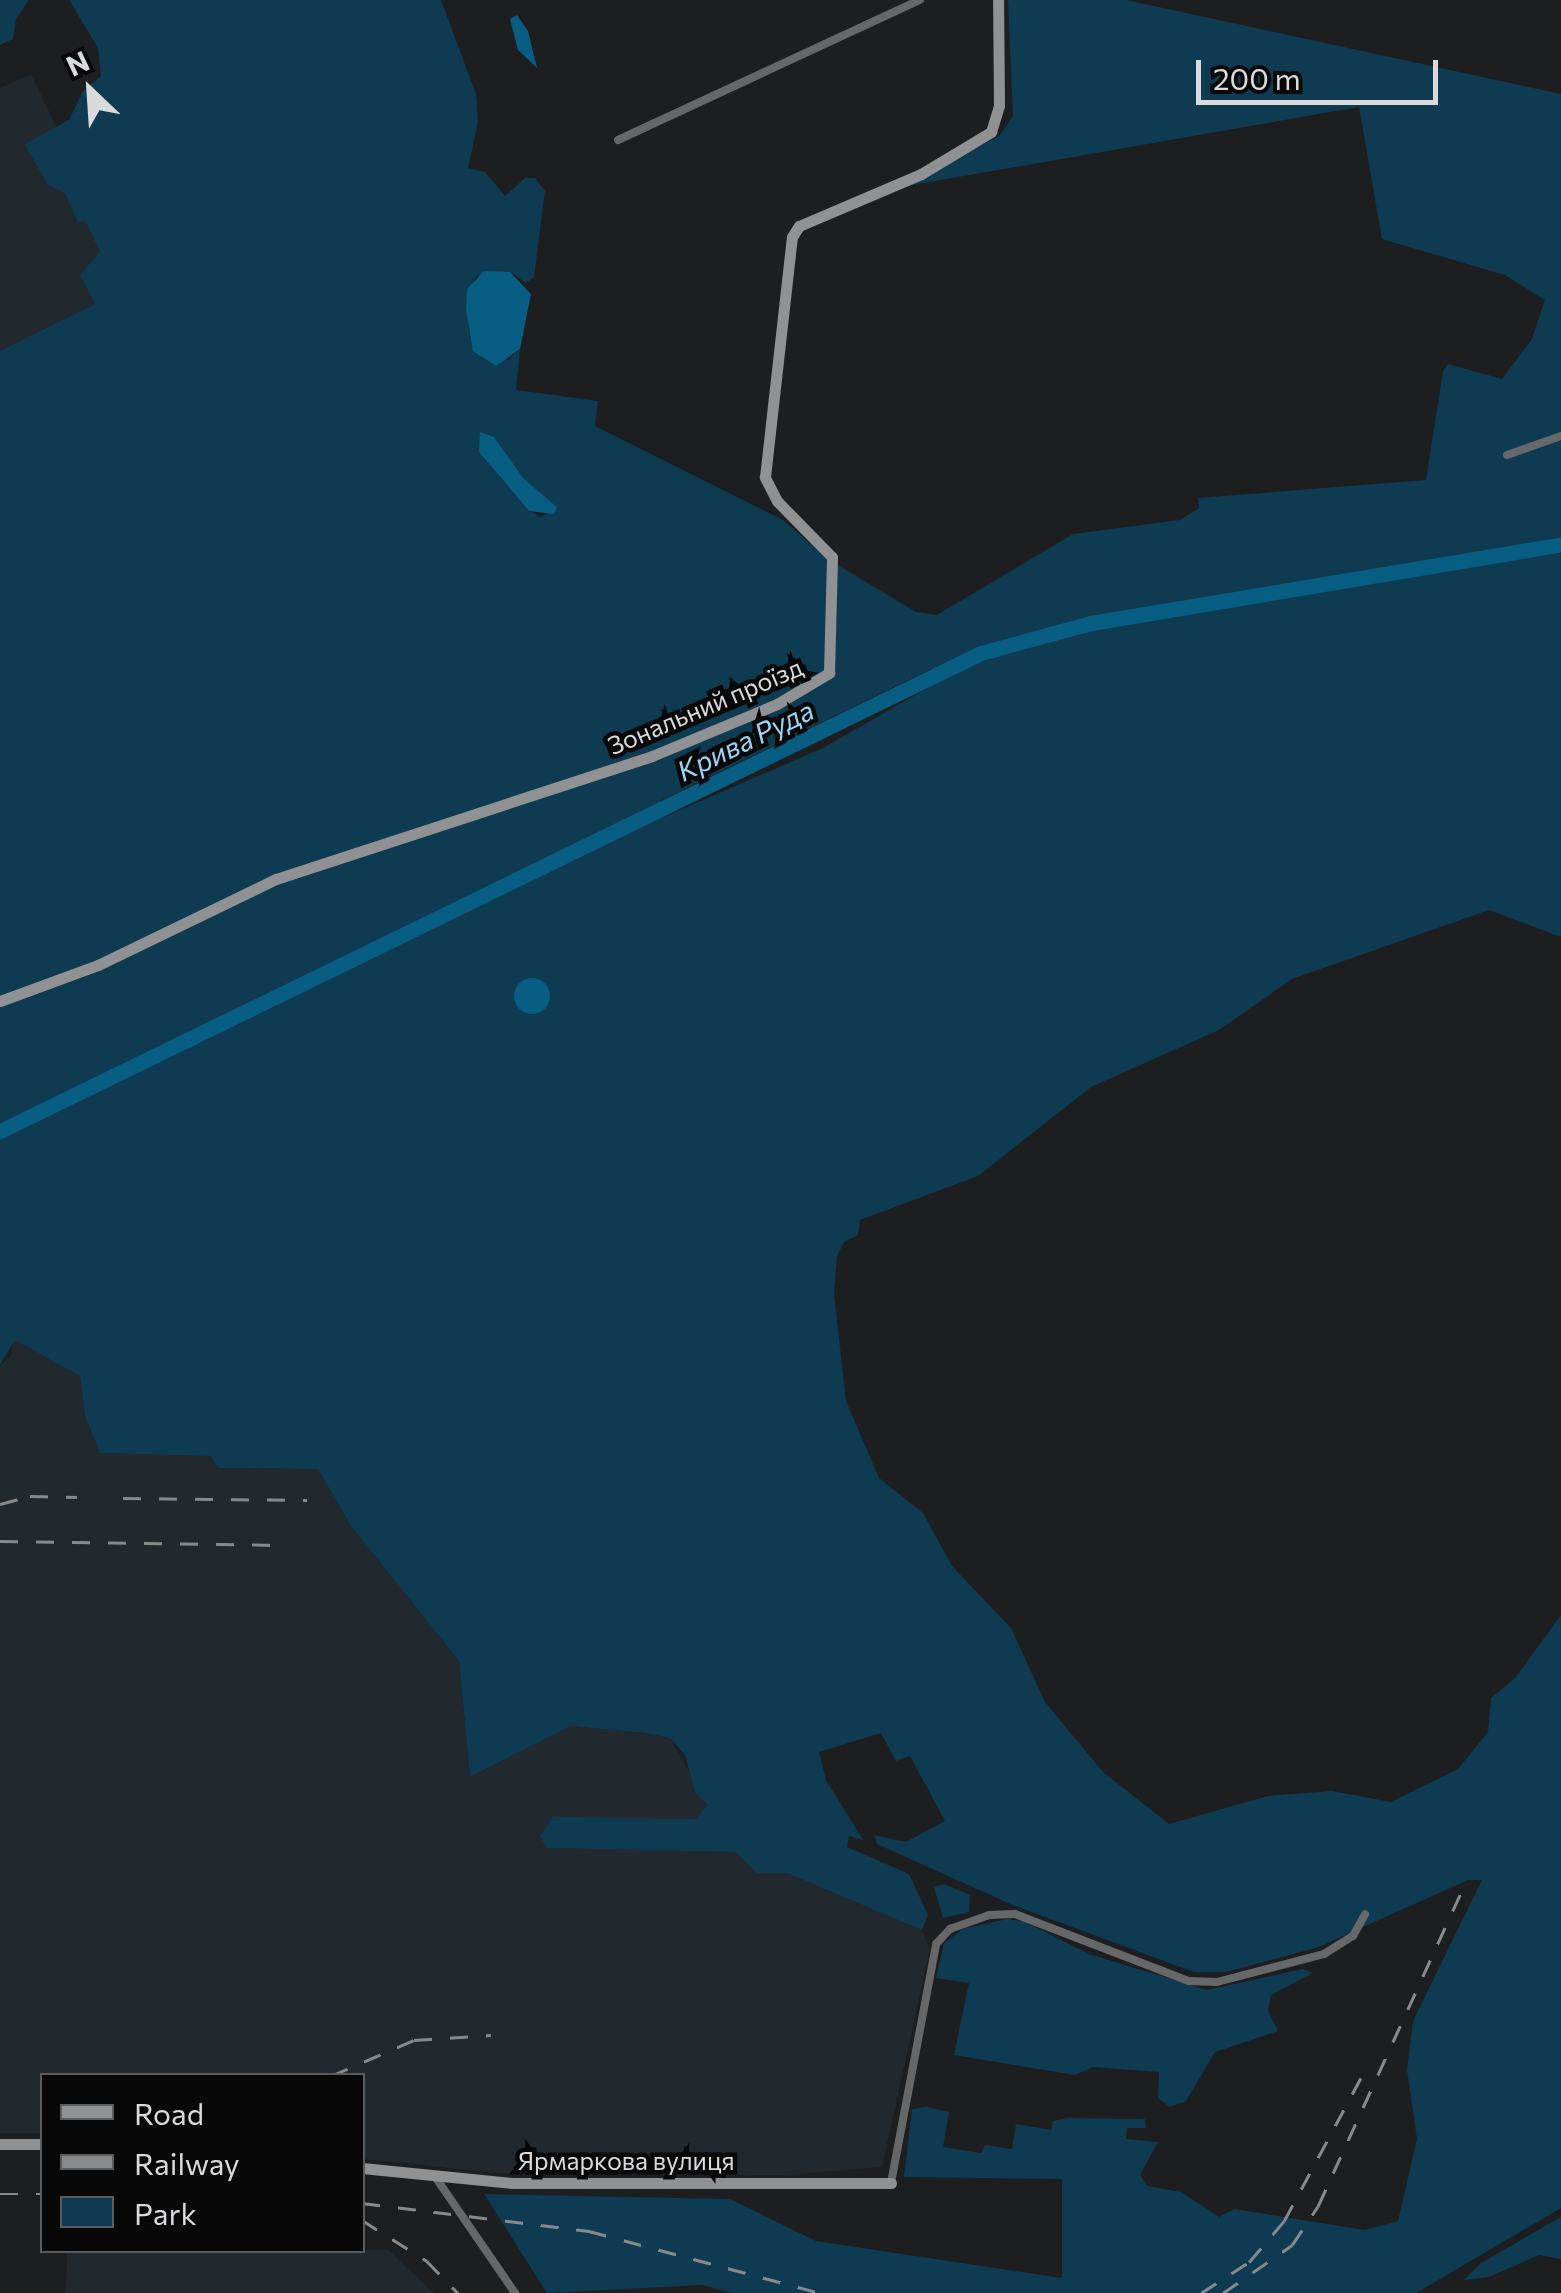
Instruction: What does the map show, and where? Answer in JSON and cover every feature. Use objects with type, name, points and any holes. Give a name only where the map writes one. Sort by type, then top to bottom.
[{"type":"street","points":[[618,140],[920,0]]},
{"type":"street","name":"Зональний проїзд","points":[[0,1000],[98,965],[276,879],[513,796],[615,770],[777,704],[824,678],[832,664],[832,557],[776,501],[765,477],[794,230],[935,167],[994,127],[998,0]]},
{"type":"street","points":[[1507,454],[1561,436]]},
{"type":"street","points":[[891,2183],[936,1944],[950,1929],[989,1914],[1015,1914],[1189,1981],[1216,1982],[1324,1954],[1354,1936],[1365,1914]]},
{"type":"street","points":[[0,2144],[40,2144]]},
{"type":"street","name":"Ярмаркова вулиця","points":[[365,2168],[512,2183],[891,2183]]},
{"type":"street","points":[[433,2175],[482,2236],[516,2293]]},
{"type":"shaded area","points":[[517,15],[528,31],[537,68],[518,50],[510,19]]},
{"type":"shaded area","points":[[31,74],[57,128],[26,144],[65,193],[78,222],[85,219],[100,252],[95,304],[0,351],[0,88]]},
{"type":"shaded area","points":[[484,271],[510,272],[531,294],[520,349],[496,366],[473,351],[466,310],[467,289]]},
{"type":"shaded area","points":[[480,432],[494,437],[524,479],[557,507],[554,514],[529,511],[479,452]]},
{"type":"shaded area","points":[[532,978],[545,983],[550,996],[545,1009],[532,1014],[519,1009],[514,996],[519,983]]},
{"type":"shaded area","points":[[14,1339],[80,1376],[85,1416],[100,1453],[210,1456],[218,1468],[318,1469],[351,1526],[459,1661],[470,1777],[571,1726],[645,1733],[670,1738],[708,1805],[695,1819],[547,1848],[736,1852],[757,1873],[787,1873],[922,1930],[930,1949],[882,2167],[788,2175],[507,2174],[365,2159],[365,2073],[40,2073],[40,2133],[0,2133],[0,1365],[11,1356]]},
{"type":"shaded area","points":[[389,2250],[433,2293],[66,2293],[67,2253]]},
{"type":"green space","points":[[0,0],[29,0],[16,19],[13,39],[0,45]]},
{"type":"green space","points":[[69,0],[441,0],[476,94],[478,122],[468,168],[485,172],[505,196],[525,178],[535,178],[545,191],[534,277],[526,283],[510,272],[476,276],[466,303],[470,338],[508,360],[520,349],[516,390],[598,401],[595,426],[783,520],[828,559],[916,612],[937,615],[1073,534],[1180,520],[1199,508],[1198,498],[1426,480],[1443,371],[1448,364],[1502,379],[1532,339],[1545,300],[1505,275],[1382,239],[1359,107],[901,187],[999,136],[1013,117],[1008,0],[1126,0],[1561,94],[1561,937],[1489,910],[1292,979],[1219,1030],[1091,1087],[978,1176],[860,1220],[858,1235],[844,1242],[837,1256],[834,1294],[846,1401],[879,1478],[923,1513],[952,1566],[1011,1628],[1045,1702],[1103,1772],[1169,1824],[1268,1796],[1332,1791],[1391,1802],[1458,1769],[1488,1732],[1491,1698],[1515,1678],[1561,1615],[1561,2208],[1416,2293],[732,2293],[702,2285],[547,2293],[484,2194],[730,2199],[816,2241],[1062,2278],[1062,2179],[904,2177],[912,2109],[927,2107],[949,2112],[943,2147],[981,2153],[985,2145],[1012,2149],[1016,2124],[1051,2130],[1053,2121],[1068,2118],[1145,2119],[1146,2128],[1127,2128],[1126,2139],[1158,2142],[1140,2175],[1147,2186],[1181,2192],[1219,2217],[1234,2209],[1365,2230],[1398,2221],[1417,2139],[1407,2070],[1413,2021],[1482,1880],[1468,1880],[1316,1948],[1226,1972],[1194,1972],[1015,1906],[877,1844],[874,1835],[906,1842],[945,1821],[910,1756],[896,1761],[881,1733],[819,1752],[826,1780],[863,1840],[849,1836],[847,1847],[909,1874],[928,1915],[922,1930],[787,1873],[757,1873],[736,1852],[547,1848],[540,1836],[553,1817],[695,1819],[708,1805],[695,1792],[685,1755],[670,1738],[645,1733],[571,1726],[470,1777],[459,1661],[351,1526],[318,1469],[218,1468],[210,1456],[100,1453],[85,1416],[80,1376],[15,1340],[0,1365],[0,351],[95,304],[80,275],[100,252],[85,220],[78,223],[65,193],[47,184],[25,144],[69,120],[83,91],[101,76],[98,48]],"holes":[[[494,437],[524,479],[557,507],[541,517],[528,510],[479,452]],[[931,669],[945,678],[823,748],[664,817],[660,801]]]},
{"type":"green space","points":[[944,1884],[970,1895],[969,1912],[943,1918],[934,1887]]},
{"type":"green space","points":[[1007,1919],[1023,1921],[1089,1954],[1207,1990],[1303,1969],[1313,1973],[1271,1995],[1268,2010],[1278,2031],[1215,2052],[1186,2101],[1170,2107],[1158,2098],[1159,2072],[1093,2067],[1075,2075],[954,2055],[969,1983],[936,1978],[944,1943],[963,1929]]},
{"type":"green space","points":[[1561,2217],[1561,2259],[1539,2255],[1489,2277],[1464,2280],[1481,2263]]},
{"type":"waterway","name":"Крива Руда","points":[[0,1131],[981,653],[1091,623],[1561,544]]},
{"type":"railway","points":[[0,1504],[30,1496],[77,1497]]},
{"type":"railway","points":[[123,1498],[307,1500]]},
{"type":"railway","points":[[0,1541],[279,1545]]},
{"type":"railway","points":[[1223,2293],[1292,2245],[1318,2206],[1464,1886]]},
{"type":"railway","points":[[338,2073],[414,2040],[491,2035]]},
{"type":"railway","points":[[1201,2293],[1249,2262],[1284,2221],[1366,2068]]},
{"type":"railway","points":[[0,2194],[40,2194]]},
{"type":"railway","points":[[365,2203],[589,2231],[821,2293]]},
{"type":"railway","points":[[365,2222],[427,2261],[458,2293]]}]
